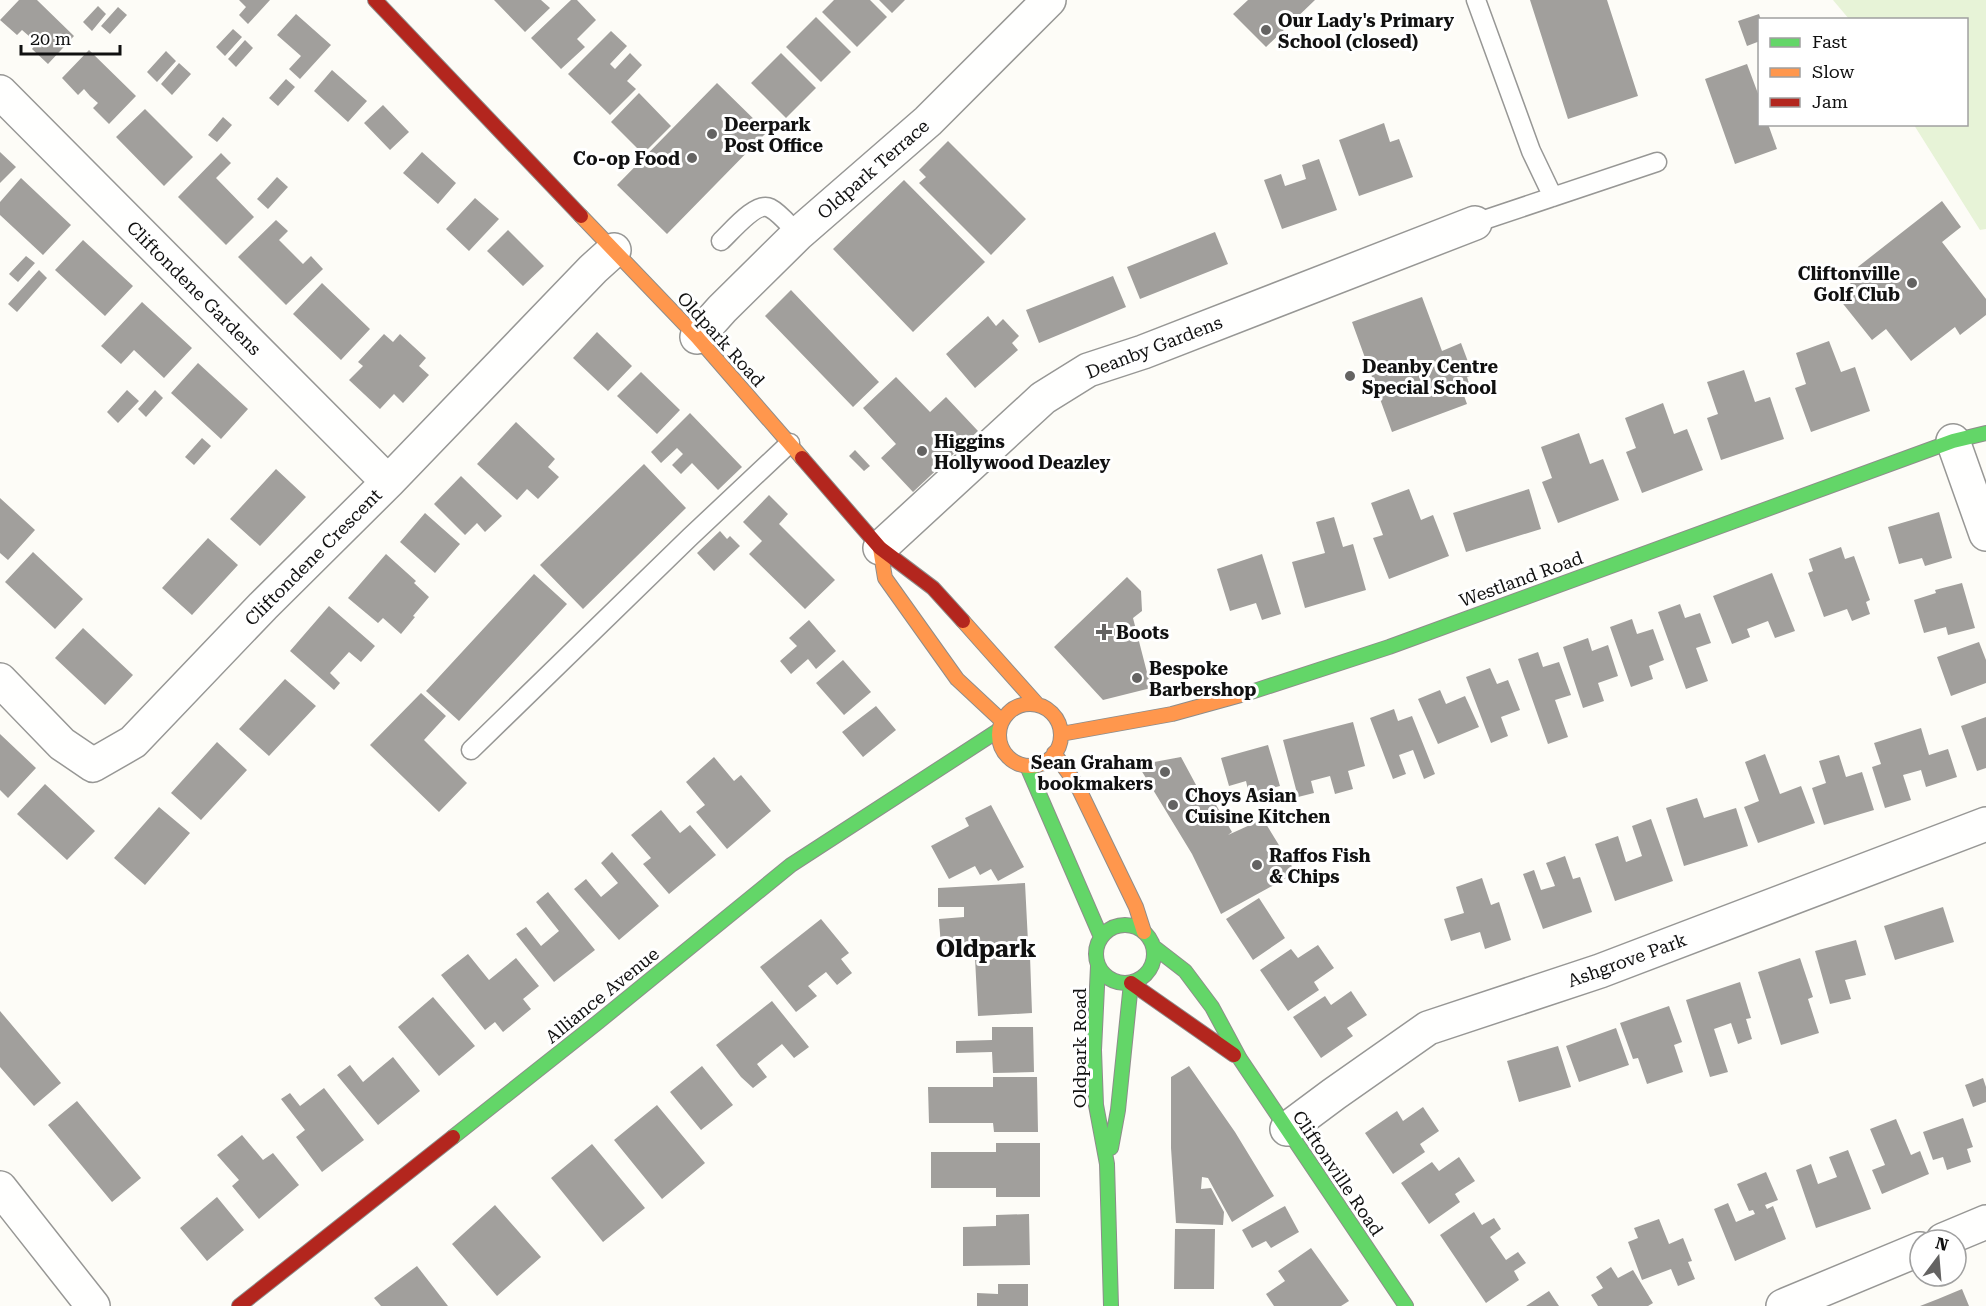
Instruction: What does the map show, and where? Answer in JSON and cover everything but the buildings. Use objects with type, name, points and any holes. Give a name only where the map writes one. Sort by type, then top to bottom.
[{"type":"main road","name":"Oldpark Road","points":[[391,5],[614,250],[697,337],[880,548],[933,588],[1037,705]]},
{"type":"main road","name":"Westland Road","points":[[1061,734],[1105,729],[1180,713],[1281,683],[1391,646],[1953,441],[1986,433]]},
{"type":"main road","points":[[880,548],[885,578],[957,679],[1000,725]]},
{"type":"main road","points":[[1026,704],[1037,705],[1046,708],[1054,715],[1061,734],[1059,745],[1046,761],[1027,766],[1009,758],[999,741],[1000,725],[1016,707],[1026,704]]},
{"type":"main road","name":"Alliance Avenue","points":[[239,1306],[597,1023],[790,865],[1000,725]]},
{"type":"main road","points":[[1054,753],[1077,785],[1136,907],[1144,932],[1154,947],[1152,966],[1147,974],[1131,983],[1121,983],[1103,975],[1096,956],[1101,937],[1108,930],[1117,926],[1126,925],[1144,932]]},
{"type":"main road","points":[[1027,766],[1101,937]]},
{"type":"main road","name":"Cliftonville Road","points":[[1154,947],[1185,971],[1212,1007],[1240,1059],[1406,1306]]},
{"type":"main road","name":"Oldpark Road","points":[[1098,966],[1095,1020],[1096,1105],[1107,1164],[1110,1306]]},
{"type":"main road","name":"Oldpark Road","points":[[1107,1164],[1118,1110],[1131,983]]},
{"type":"main road","name":"Cliftonville Road","points":[[1131,983],[1240,1059]]},
{"type":"street","name":"Oldpark Terrace","points":[[697,337],[798,234],[928,122],[1049,0]]},
{"type":"street","name":"Cliftondene Gardens","points":[[0,92],[388,482]]},
{"type":"street","name":"Deanby Gardens","points":[[880,548],[1043,398],[1088,370],[1154,348],[1475,223]]},
{"type":"street","name":"Cliftondene Crescent","points":[[0,680],[62,744],[93,765],[133,742],[262,606],[388,482],[614,250]]},
{"type":"street","points":[[1953,441],[1986,534]]},
{"type":"street","name":"Ashgrove Park","points":[[1287,1129],[1428,1028],[1600,971],[1986,824]]},
{"type":"street","points":[[0,1188],[93,1306]]},
{"type":"street","points":[[1968,1230],[1986,1222]]},
{"type":"street","points":[[1783,1306],[1908,1255]]},
{"type":"lane","points":[[1476,0],[1531,151],[1553,196]]},
{"type":"lane","points":[[1475,223],[1657,162]]},
{"type":"lane","points":[[721,241],[756,208],[764,206],[772,209],[798,234]]},
{"type":"lane","points":[[471,750],[790,443]]},
{"type":"green space","points":[[1833,0],[1986,0],[1986,229],[1980,230],[1915,126],[1968,126],[1968,18],[1848,18]]},
{"type":"traffic: fast","points":[[1248,693],[1389,647],[1953,441],[1986,433]]},
{"type":"traffic: fast","points":[[453,1137],[791,865],[999,730]]},
{"type":"traffic: fast","points":[[1027,766],[1101,937]]},
{"type":"traffic: fast","points":[[1119,925],[1131,925],[1146,933],[1154,948],[1154,954],[1154,960],[1146,975],[1131,983],[1119,983],[1104,975],[1096,960],[1096,948],[1104,933],[1119,925]]},
{"type":"traffic: fast","points":[[1154,947],[1185,971],[1212,1007],[1240,1059],[1406,1306]]},
{"type":"traffic: fast","points":[[1098,966],[1094,1050],[1096,1105],[1107,1164],[1111,1306]]},
{"type":"traffic: fast","points":[[1111,1148],[1118,1110],[1131,983]]},
{"type":"traffic: slow","points":[[581,216],[697,337],[802,458]]},
{"type":"traffic: slow","points":[[880,548],[885,578],[957,679],[1002,721]]},
{"type":"traffic: slow","points":[[963,621],[1037,704]]},
{"type":"traffic: slow","points":[[1061,734],[1172,714],[1248,693]]},
{"type":"traffic: slow","points":[[1030,704],[1047,709],[1052,713],[1056,718],[1061,735],[1056,752],[1052,757],[1047,761],[1030,766],[1013,761],[1008,757],[1004,752],[999,735],[1004,718],[1008,713],[1013,709],[1030,704]]},
{"type":"traffic: slow","points":[[1054,753],[1077,785],[1136,907],[1144,932]]},
{"type":"traffic: jam","points":[[375,0],[581,216]]},
{"type":"traffic: jam","points":[[802,458],[880,548],[933,588],[963,621]]},
{"type":"traffic: jam","points":[[1131,983],[1234,1055]]},
{"type":"traffic: jam","points":[[239,1306],[453,1137]]},
{"type":"place","name":"Our Lady's Primary School (closed)","points":[[1266,30]]},
{"type":"place","name":"Deerpark Post Office","points":[[712,134]]},
{"type":"place","name":"Co-op Food","points":[[692,158]]},
{"type":"place","name":"Cliftonville Golf Club","points":[[1912,283]]},
{"type":"place","name":"Deanby Centre Special School","points":[[1350,376]]},
{"type":"place","name":"Higgins Hollywood Deazley","points":[[922,451]]},
{"type":"place","name":"Boots","points":[[1104,632]]},
{"type":"place","name":"Bespoke Barbershop","points":[[1137,678]]},
{"type":"place","name":"Sean Graham bookmakers","points":[[1165,772]]},
{"type":"place","name":"Choys Asian Cuisine Kitchen","points":[[1173,805]]},
{"type":"place","name":"Raffos Fish & Chips","points":[[1257,865]]},
{"type":"district","name":"Oldpark","points":[[986,949]]}]
